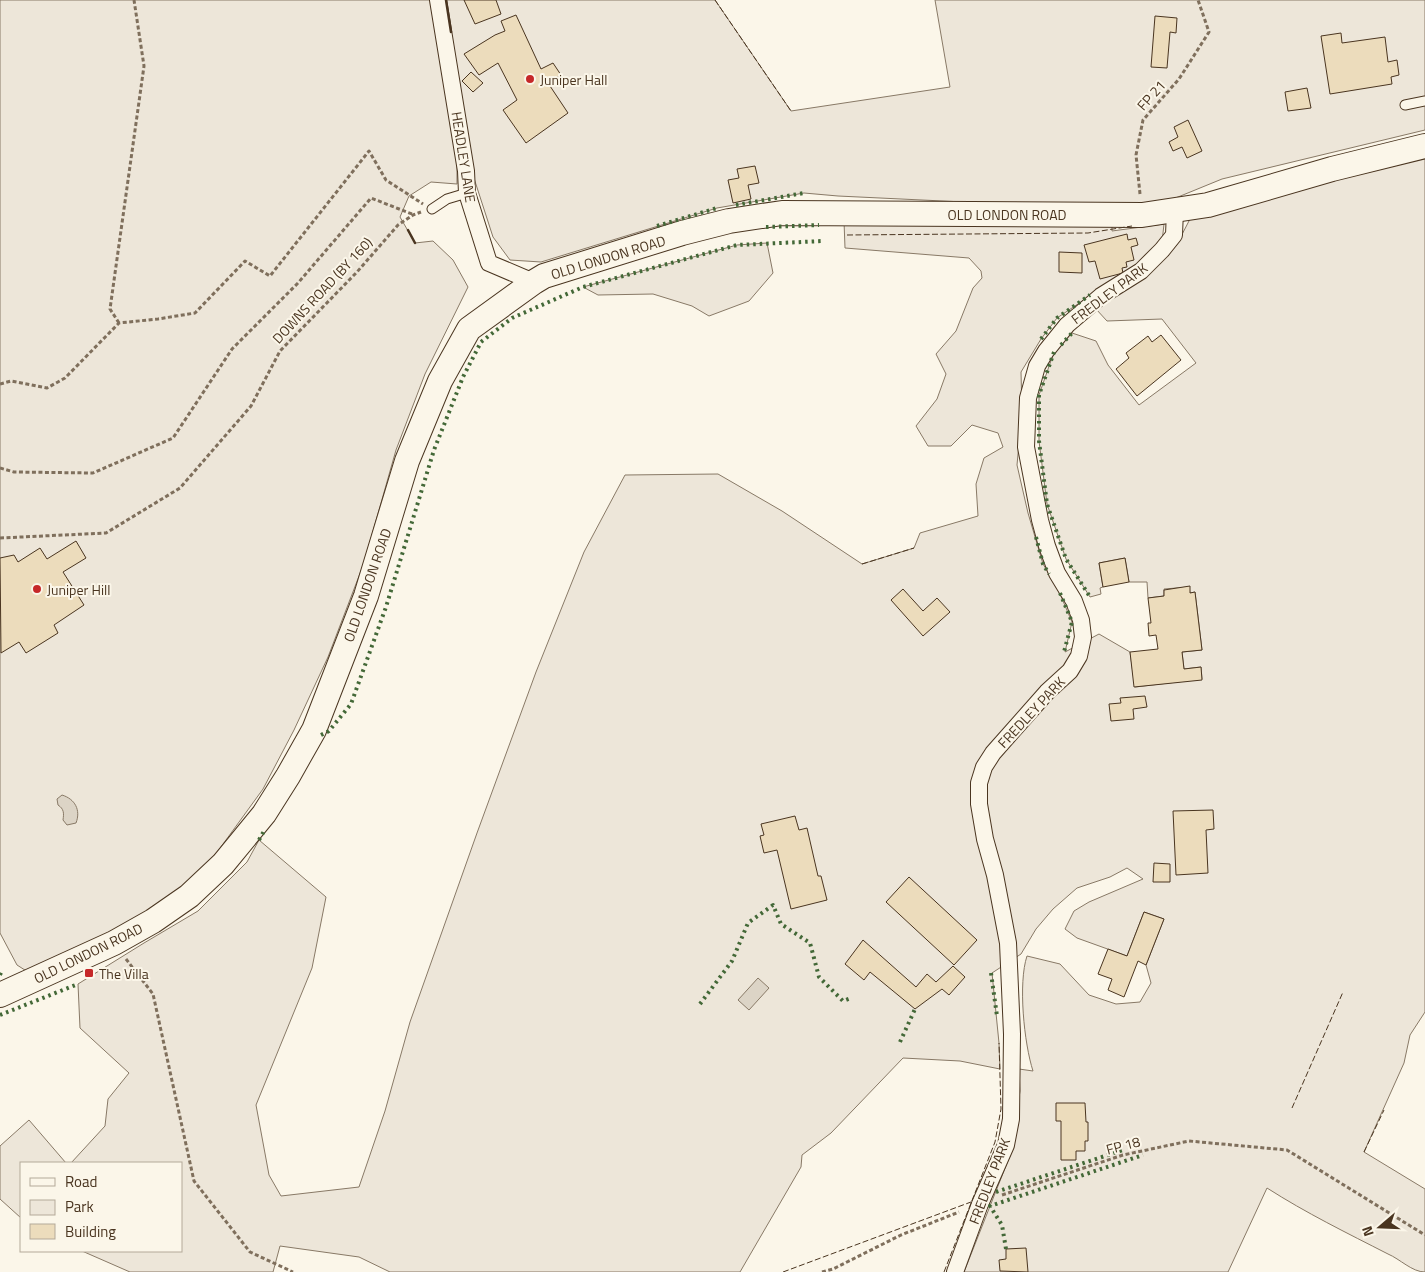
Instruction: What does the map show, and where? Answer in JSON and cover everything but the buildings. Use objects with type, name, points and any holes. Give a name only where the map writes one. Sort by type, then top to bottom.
[{"type":"main road","name":"OLD LONDON ROAD","points":[[0,995],[114,943],[153,921],[189,896],[223,864],[264,814],[314,730],[366,596],[407,461],[440,381],[469,329],[544,276],[729,221],[782,213],[1142,215],[1208,205],[1332,169],[1425,146]]},
{"type":"street","name":"HEADLEY LANE","points":[[438,0],[466,171],[467,193],[489,263],[534,282]]},
{"type":"street","name":"FREDLEY PARK","points":[[955,1272],[980,1204],[1006,1145],[1011,1119],[1012,1034],[1008,943],[995,876],[985,839],[979,783],[984,767],[993,753],[1047,692],[1070,670],[1079,656],[1083,637],[1081,620],[1074,601],[1057,573],[1040,520],[1026,447],[1028,398],[1037,366],[1046,351],[1067,325],[1102,296],[1141,271],[1162,250],[1174,235],[1175,210]]},
{"type":"lane","points":[[1405,105],[1425,101]]},
{"type":"lane","points":[[432,209],[447,199],[467,193]]},
{"type":"path","points":[[119,323],[110,309],[144,66],[134,0]]},
{"type":"path","name":"FP 21","points":[[1142,215],[1136,155],[1143,120],[1180,79],[1209,32],[1198,0]]},
{"type":"path","points":[[0,384],[11,381],[47,388],[65,378],[119,323],[195,313],[245,262],[270,276],[369,151],[386,180],[432,209]]},
{"type":"path","points":[[0,468],[14,472],[93,473],[173,438],[232,350],[298,283],[371,198],[413,215]]},
{"type":"path","name":"DOWNS ROAD (BY 160)","points":[[0,538],[106,533],[180,488],[251,406],[280,351],[357,272],[398,224],[413,215],[432,209]]},
{"type":"path","points":[[114,943],[153,994],[194,1181],[250,1252],[292,1272]]},
{"type":"path","name":"FP 18","points":[[822,1272],[832,1269],[901,1235],[999,1196],[1123,1155],[1189,1141],[1287,1150],[1425,1235]]},
{"type":"green space","points":[[0,0],[431,0],[457,159],[457,184],[431,182],[409,196],[400,217],[415,243],[433,241],[453,260],[468,287],[425,374],[396,450],[364,563],[328,657],[294,730],[263,789],[218,851],[186,888],[140,919],[28,972],[17,965],[0,933]]},
{"type":"green space","points":[[446,0],[715,0],[791,111],[950,87],[935,0],[1425,0],[1425,130],[1222,179],[1156,206],[964,202],[804,193],[717,208],[541,262],[510,260],[493,237],[471,169]]},
{"type":"green space","points":[[1425,156],[1425,1012],[1410,1035],[1404,1063],[1364,1152],[1425,1189],[1425,1272],[1411,1268],[1393,1256],[1312,1214],[1267,1188],[1228,1272],[964,1272],[1011,1153],[1020,1091],[1019,1069],[1033,1071],[1023,1013],[1023,981],[1027,956],[1060,964],[1089,995],[1116,1004],[1140,1002],[1151,983],[1146,965],[1164,919],[1144,912],[1127,956],[1077,938],[1065,929],[1074,911],[1089,902],[1143,879],[1127,868],[1110,877],[1077,888],[1053,909],[1036,929],[1021,954],[992,973],[1000,1069],[960,1061],[903,1058],[831,1133],[802,1155],[801,1167],[740,1272],[390,1272],[359,1257],[280,1246],[273,1272],[130,1272],[84,1252],[182,1252],[182,1162],[72,1162],[105,1126],[108,1099],[129,1073],[80,1028],[78,984],[198,911],[247,862],[259,840],[326,897],[312,968],[256,1105],[269,1175],[281,1196],[359,1187],[385,1111],[410,1022],[536,672],[584,552],[625,475],[718,474],[782,511],[862,564],[914,548],[920,533],[978,516],[976,484],[984,458],[1003,447],[998,433],[972,425],[951,446],[928,446],[916,426],[937,399],[946,374],[936,354],[956,331],[973,288],[982,278],[981,271],[969,258],[845,248],[844,221],[1112,222],[1112,231],[1164,224],[1162,242],[1148,257],[1057,318],[1041,339],[1021,372],[1022,411],[1017,465],[1028,513],[1043,564],[1057,587],[1072,622],[1065,652],[1099,634],[1130,652],[1135,687],[1202,679],[1201,667],[1184,669],[1182,652],[1202,650],[1195,592],[1190,593],[1189,587],[1164,589],[1164,596],[1148,598],[1147,582],[1129,582],[1125,558],[1099,563],[1103,587],[1100,588],[1101,594],[1090,597],[1066,559],[1047,504],[1039,441],[1039,395],[1054,352],[1072,333],[1096,341],[1108,365],[1139,405],[1196,363],[1162,319],[1107,321],[1096,309],[1140,278],[1176,246],[1190,219]]},
{"type":"green space","points":[[767,243],[773,273],[749,301],[709,316],[692,306],[653,294],[598,295],[583,287],[737,245]]},
{"type":"green space","points":[[29,1120],[65,1162],[20,1162],[20,1217],[0,1199],[0,1146]]},
{"type":"shaded area","points":[[62,795],[70,799],[76,806],[78,814],[76,823],[67,825],[63,820],[63,811],[58,805],[57,799]]},
{"type":"shaded area","points":[[758,978],[769,988],[749,1010],[738,1000]]},
{"type":"hedge","points":[[736,205],[804,193]]},
{"type":"hedge","points":[[657,226],[717,208]]},
{"type":"hedge","points":[[766,227],[819,225]]},
{"type":"hedge","points":[[321,735],[329,731],[351,704],[386,607],[434,450],[463,377],[481,342],[512,318],[583,287],[737,245],[823,241]]},
{"type":"hedge","points":[[1041,339],[1057,318],[1090,295]]},
{"type":"hedge","points":[[1061,345],[1072,333]]},
{"type":"hedge","points":[[1054,352],[1039,395],[1039,441],[1047,504],[1066,559],[1090,597]]},
{"type":"hedge","points":[[1036,537],[1043,564],[1049,574]]},
{"type":"hedge","points":[[1060,593],[1072,622],[1064,652]]},
{"type":"hedge","points":[[259,840],[264,831]]},
{"type":"hedge","points":[[700,1004],[732,961],[748,923],[773,905],[781,924],[810,943],[819,977],[843,1001],[851,998]]},
{"type":"hedge","points":[[0,975],[2,970]]},
{"type":"hedge","points":[[991,973],[997,1016]]},
{"type":"hedge","points":[[0,1015],[78,984]]},
{"type":"hedge","points":[[900,1042],[915,1009]]},
{"type":"hedge","points":[[996,1192],[1123,1150]]},
{"type":"hedge","points":[[1006,1249],[1002,1225],[990,1206],[1143,1155]]},
{"type":"fence","points":[[715,0],[791,111]]},
{"type":"fence","points":[[847,235],[1088,233],[1132,226]]},
{"type":"fence","points":[[862,564],[914,548]]},
{"type":"fence","points":[[1292,1108],[1343,992]]},
{"type":"fence","points":[[944,1272],[995,1142],[1001,1109],[999,1043]]},
{"type":"fence","points":[[1364,1152],[1384,1110]]},
{"type":"fence","points":[[783,1272],[971,1202]]},
{"type":"wall","points":[[446,0],[451,32]]},
{"type":"wall","points":[[408,230],[415,243]]},
{"type":"place","name":"Juniper Hall","points":[[530,79]]},
{"type":"place","name":"Juniper Hill","points":[[37,589]]},
{"type":"place","name":"The Villa","points":[[89,973]]}]
